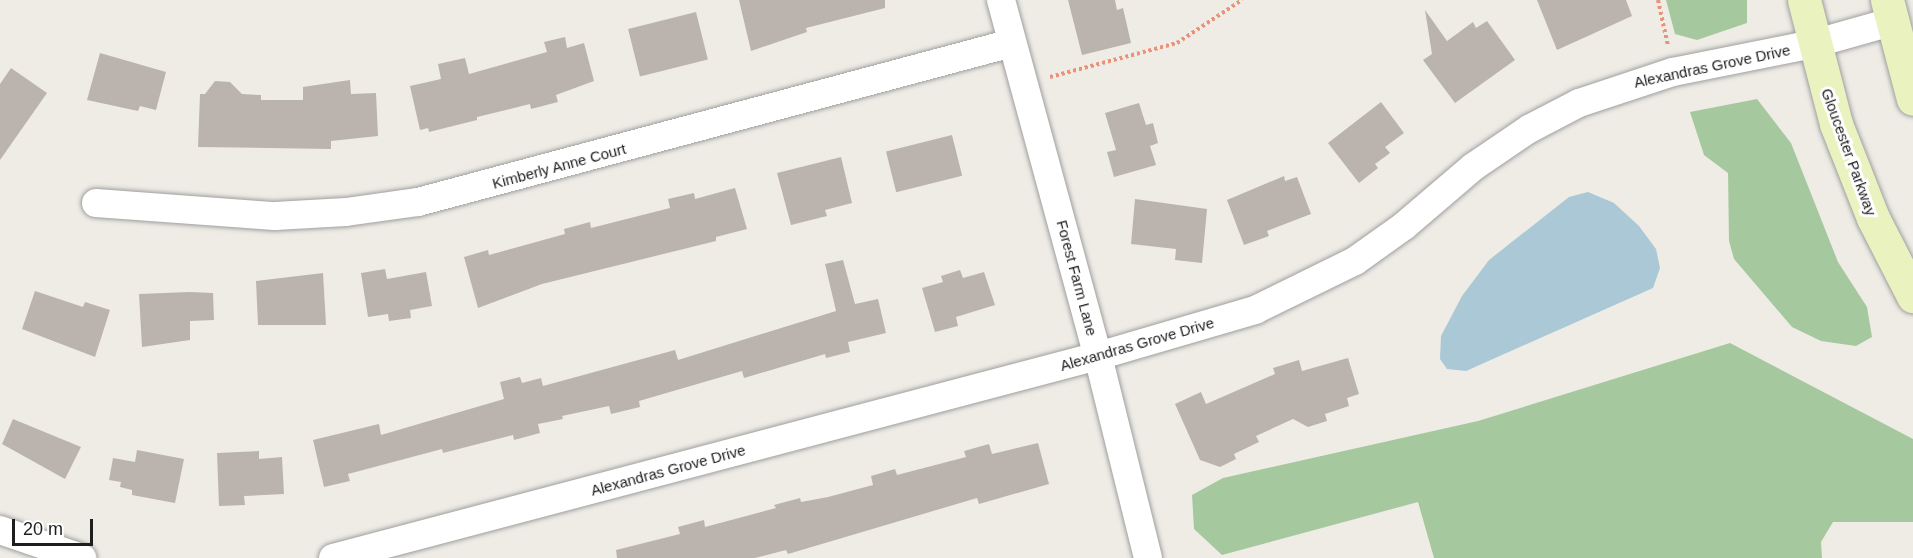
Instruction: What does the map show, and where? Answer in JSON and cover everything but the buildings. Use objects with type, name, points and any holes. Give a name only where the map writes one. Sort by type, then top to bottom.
[{"type":"main road","name":"Gloucester Parkway","points":[[1804,0],[1836,124],[1873,218],[1913,296]]},
{"type":"main road","points":[[1889,11],[1913,99]]},
{"type":"street","name":"Forest Farm Lane","points":[[1001,0],[1098,356],[1148,558]]},
{"type":"street","name":"Alexandras Grove Drive","points":[[333,558],[1098,356],[1255,310],[1306,288],[1395,233],[1473,167],[1529,129],[1579,103],[1673,72],[1814,44],[1889,11]]},
{"type":"street","name":"Kimberly Anne Court","points":[[96,203],[275,216],[346,212],[418,202],[1012,43]]},
{"type":"street","points":[[0,530],[82,558]]},
{"type":"path","points":[[1023,84],[1177,43],[1242,0]]},
{"type":"path","points":[[1658,0],[1673,72]]},
{"type":"green space","points":[[1666,0],[1747,0],[1747,23],[1697,40],[1675,34]]},
{"type":"green space","points":[[1757,99],[1791,143],[1838,262],[1867,307],[1872,337],[1856,346],[1821,341],[1792,327],[1734,259],[1729,241],[1728,173],[1704,155],[1690,112]]},
{"type":"green space","points":[[1730,343],[1913,439],[1913,522],[1833,522],[1821,542],[1822,558],[1434,558],[1418,502],[1222,555],[1194,529],[1192,495],[1223,478],[1478,421]]},
{"type":"water","points":[[1588,192],[1614,203],[1639,226],[1656,249],[1660,268],[1653,288],[1466,371],[1447,369],[1440,359],[1441,336],[1462,296],[1489,260],[1569,197]]}]
